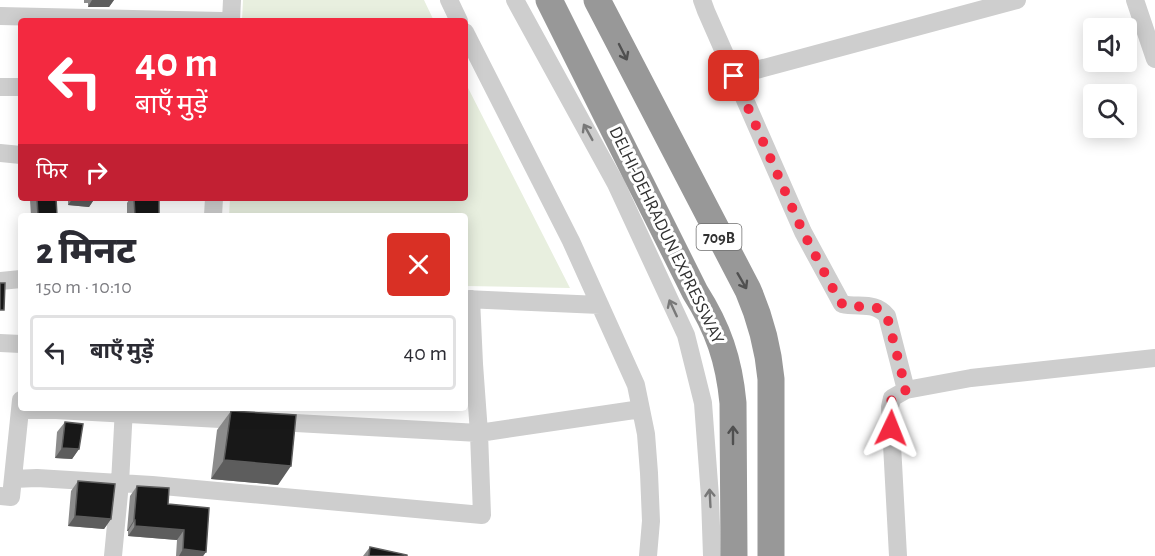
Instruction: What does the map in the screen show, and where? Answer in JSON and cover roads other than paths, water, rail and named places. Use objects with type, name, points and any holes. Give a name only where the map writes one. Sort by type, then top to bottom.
[{"type":"highway","name":"DELHI-DEHRADUN EXPRESSWAY","points":[[549,0],[721,340],[734,403],[734,556]]},
{"type":"highway","name":"709B","points":[[597,0],[748,290],[764,331],[771,379],[771,555]]},
{"type":"street","points":[[231,18],[232,0]]},
{"type":"street","points":[[449,0],[458,18]]},
{"type":"street","points":[[516,0],[616,184],[686,335],[703,404],[712,556]]},
{"type":"street","points":[[702,0],[803,232],[840,302],[845,305],[875,307],[881,309],[887,316],[906,390]]},
{"type":"street","points":[[734,76],[1017,0]]},
{"type":"street","points":[[1136,0],[1155,59]]},
{"type":"street","points":[[0,16],[88,18]]},
{"type":"street","points":[[468,38],[571,241],[636,385],[646,434],[650,473],[651,521],[648,556]]},
{"type":"street","points":[[0,87],[18,87]]},
{"type":"street","points":[[0,153],[18,155]]},
{"type":"street","points":[[0,281],[18,279]]},
{"type":"street","points":[[13,479],[37,478],[120,483],[482,515],[479,433],[469,364],[468,299],[600,305]]},
{"type":"street","points":[[0,343],[18,344]]},
{"type":"street","points":[[898,556],[890,407],[892,398],[906,390],[971,378],[1155,358]]},
{"type":"street","points":[[113,556],[124,411],[479,433],[641,409]]},
{"type":"street","points":[[0,496],[11,497],[19,411]]}]
